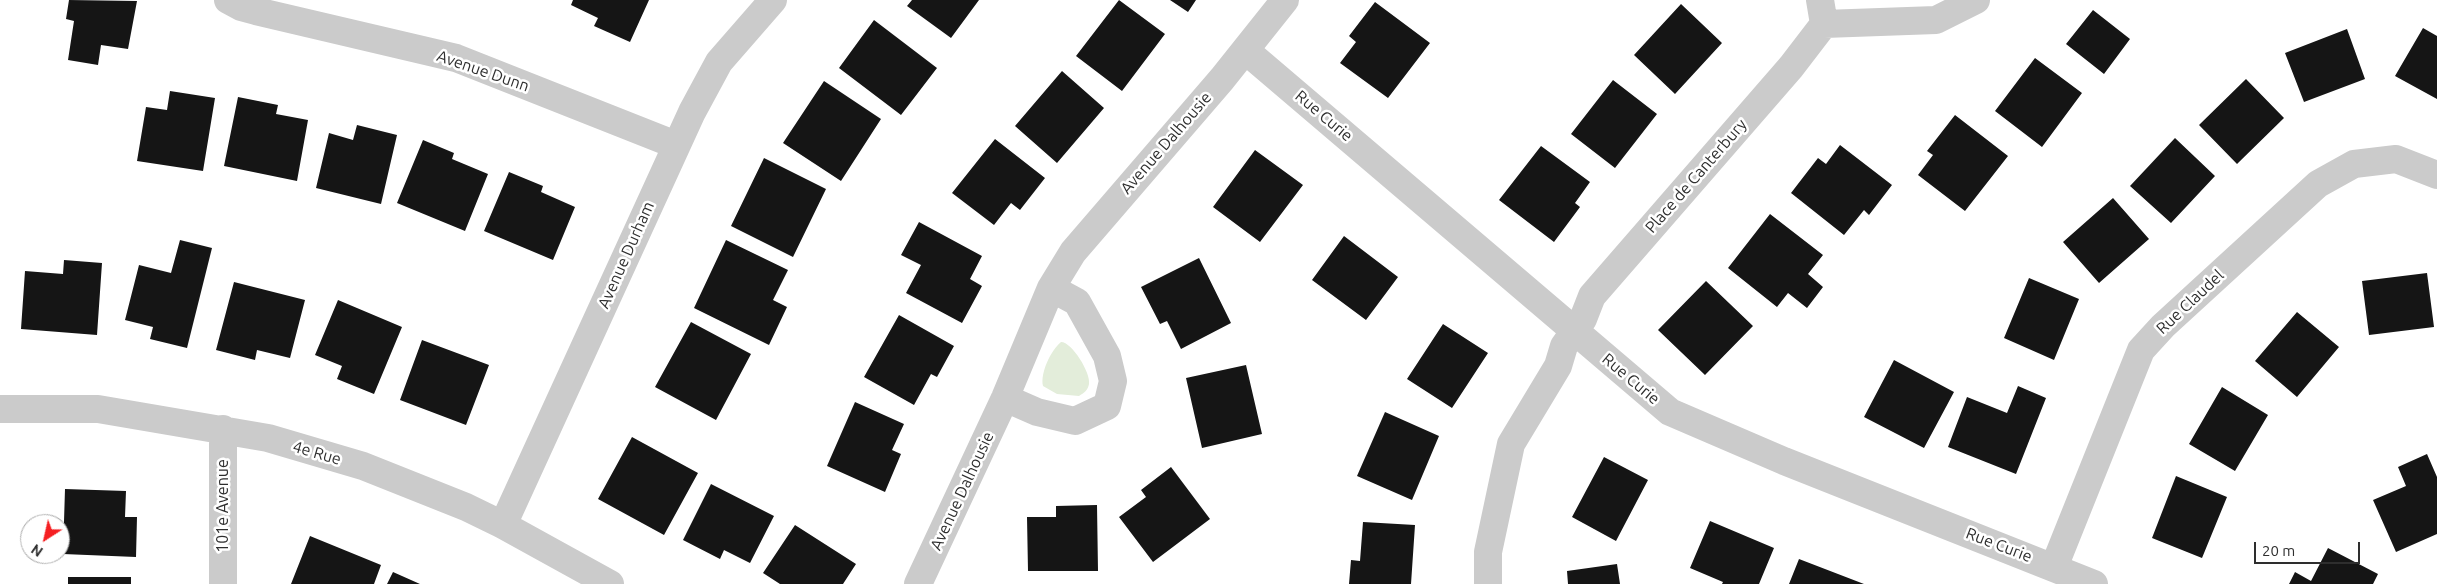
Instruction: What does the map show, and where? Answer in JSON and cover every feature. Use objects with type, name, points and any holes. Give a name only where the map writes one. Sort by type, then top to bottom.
[{"type":"street","name":"Avenue Dunn","points":[[228,0],[241,7],[256,11],[456,58],[676,145]]},
{"type":"street","name":"Avenue Durham","points":[[503,525],[676,145],[719,62],[772,0]]},
{"type":"street","name":"Avenue Dalhousie","points":[[918,584],[1005,398],[1051,288],[1073,252],[1245,50],[1285,0]]},
{"type":"street","name":"Place de Canterbury","points":[[1488,584],[1488,552],[1511,444],[1558,366],[1564,346],[1583,319],[1592,296],[1791,66],[1822,12],[1936,20],[1976,0]]},
{"type":"street","name":"Rue Curie","points":[[1245,50],[1670,412],[1784,461],[2054,566],[2094,584]]},
{"type":"street","name":"Rue Claudel","points":[[2054,566],[2141,350],[2163,326],[2318,184],[2354,164],[2396,159],[2437,176]]},
{"type":"street","points":[[1005,398],[1037,412],[1075,421],[1107,406],[1113,381],[1107,356],[1076,302],[1051,288]]},
{"type":"street","name":"4e Rue","points":[[0,409],[98,409],[268,438],[363,466],[503,525],[610,584]]},
{"type":"street","name":"101e Avenue","points":[[223,429],[223,584]]},
{"type":"green space","points":[[1061,342],[1065,343],[1075,352],[1084,366],[1089,379],[1086,391],[1079,396],[1057,394],[1043,386],[1043,375],[1047,362]]},
{"type":"building","points":[[69,0],[137,1],[128,49],[101,45],[98,65],[68,60],[74,21],[66,19]]},
{"type":"building","points":[[573,0],[649,0],[630,42],[594,26],[598,18],[571,5]]},
{"type":"building","points":[[912,0],[979,0],[951,38],[907,6]]},
{"type":"building","points":[[1119,0],[1165,34],[1122,91],[1076,56]]},
{"type":"building","points":[[1170,0],[1196,0],[1188,12]]},
{"type":"building","points":[[1375,2],[1430,43],[1388,98],[1340,63],[1356,42],[1349,36]]},
{"type":"building","points":[[1681,4],[1722,43],[1675,94],[1634,55]]},
{"type":"building","points":[[2093,10],[2130,39],[2104,74],[2066,44]]},
{"type":"building","points":[[874,20],[937,68],[901,115],[839,68]]},
{"type":"building","points":[[2423,28],[2437,36],[2437,99],[2395,76]]},
{"type":"building","points":[[2347,29],[2365,79],[2304,102],[2285,53]]},
{"type":"building","points":[[2035,58],[2082,93],[2042,147],[1995,111]]},
{"type":"building","points":[[1062,71],[1104,108],[1057,163],[1015,126]]},
{"type":"building","points":[[2246,79],[2284,118],[2237,164],[2199,125]]},
{"type":"building","points":[[1613,80],[1657,114],[1615,168],[1571,134]]},
{"type":"building","points":[[824,81],[881,119],[841,181],[783,143]]},
{"type":"building","points":[[170,91],[215,98],[203,171],[137,161],[146,107],[167,110]]},
{"type":"building","points":[[238,97],[278,105],[276,114],[308,120],[297,181],[224,166]]},
{"type":"building","points":[[1955,115],[2008,156],[1965,211],[1918,175],[1933,155],[1927,151]]},
{"type":"building","points":[[357,125],[397,135],[381,204],[316,188],[329,133],[353,140]]},
{"type":"building","points":[[2175,138],[2215,176],[2171,223],[2130,186]]},
{"type":"building","points":[[995,139],[1045,178],[1020,210],[1011,203],[994,225],[952,193]]},
{"type":"building","points":[[423,140],[454,153],[452,159],[488,174],[465,231],[397,203]]},
{"type":"building","points":[[1840,145],[1892,185],[1869,215],[1864,210],[1844,235],[1791,193],[1818,158],[1826,164]]},
{"type":"building","points":[[1541,146],[1590,182],[1575,203],[1580,207],[1554,242],[1499,200]]},
{"type":"building","points":[[1255,150],[1303,185],[1260,242],[1213,207]]},
{"type":"building","points":[[764,158],[826,189],[793,257],[731,226]]},
{"type":"building","points":[[509,172],[543,186],[541,192],[575,207],[553,260],[484,231]]},
{"type":"building","points":[[2113,198],[2149,239],[2099,283],[2063,242]]},
{"type":"building","points":[[1770,214],[1823,255],[1808,274],[1823,287],[1807,308],[1788,293],[1777,307],[1728,268]]},
{"type":"building","points":[[919,222],[982,256],[970,279],[982,286],[962,323],[906,293],[921,265],[901,255]]},
{"type":"building","points":[[1344,236],[1398,277],[1366,320],[1312,280]]},
{"type":"building","points":[[180,240],[212,248],[187,348],[150,339],[153,327],[125,320],[139,265],[171,273]]},
{"type":"building","points":[[726,240],[788,270],[773,300],[787,307],[769,345],[694,308]]},
{"type":"building","points":[[1199,258],[1231,323],[1181,349],[1167,321],[1160,324],[1141,287]]},
{"type":"building","points":[[64,260],[102,263],[97,335],[21,329],[25,271],[63,274]]},
{"type":"building","points":[[2427,273],[2434,327],[2369,335],[2362,281]]},
{"type":"building","points":[[2029,278],[2079,299],[2054,360],[2004,338]]},
{"type":"building","points":[[1706,281],[1753,326],[1705,375],[1658,330]]},
{"type":"building","points":[[234,282],[305,300],[290,358],[257,350],[255,360],[216,350]]},
{"type":"building","points":[[338,300],[402,327],[374,394],[337,379],[342,366],[315,355]]},
{"type":"building","points":[[2297,312],[2339,347],[2297,397],[2255,361]]},
{"type":"building","points":[[899,315],[954,346],[937,377],[931,374],[914,405],[864,377]]},
{"type":"building","points":[[691,322],[751,354],[716,420],[655,387]]},
{"type":"building","points":[[1443,324],[1488,353],[1452,408],[1407,379]]},
{"type":"building","points":[[422,340],[489,365],[466,425],[400,400]]},
{"type":"building","points":[[1894,360],[1954,392],[1924,448],[1864,417]]},
{"type":"building","points":[[1246,365],[1262,434],[1202,448],[1186,378]]},
{"type":"building","points":[[2018,386],[2046,398],[2016,474],[1948,447],[1967,397],[2007,413]]},
{"type":"building","points":[[2222,387],[2268,415],[2235,471],[2189,444]]},
{"type":"building","points":[[855,402],[904,424],[892,450],[901,454],[885,492],[827,466]]},
{"type":"building","points":[[1385,412],[1439,436],[1412,500],[1357,476]]},
{"type":"building","points":[[632,437],[698,473],[664,535],[598,499]]},
{"type":"building","points":[[2427,454],[2437,477],[2437,534],[2396,552],[2373,500],[2406,486],[2398,467]]},
{"type":"building","points":[[1604,457],[1648,480],[1616,541],[1572,517]]},
{"type":"building","points":[[1171,467],[1210,519],[1153,562],[1119,517],[1146,497],[1141,490]]},
{"type":"building","points":[[2176,476],[2227,497],[2202,558],[2152,538]]},
{"type":"building","points":[[711,484],[774,516],[750,563],[724,550],[720,559],[683,540]]},
{"type":"building","points":[[65,489],[126,491],[125,517],[137,517],[136,557],[70,554],[70,514],[64,514]]},
{"type":"building","points":[[1097,505],[1098,571],[1028,571],[1027,517],[1056,517],[1056,506]]},
{"type":"building","points":[[1710,521],[1774,548],[1759,584],[1722,584],[1723,582],[1690,568]]},
{"type":"building","points":[[1363,522],[1415,525],[1411,584],[1349,584],[1351,560],[1360,561]]},
{"type":"building","points":[[795,525],[856,564],[843,584],[780,584],[763,573]]},
{"type":"building","points":[[310,536],[381,565],[374,584],[291,584]]},
{"type":"building","points":[[2328,548],[2378,574],[2373,584],[2289,584],[2295,572],[2311,581]]},
{"type":"building","points":[[1799,559],[1864,584],[1789,584]]},
{"type":"building","points":[[1617,564],[1620,584],[1568,584],[1567,571]]},
{"type":"building","points":[[393,572],[420,584],[387,584]]},
{"type":"building","points":[[68,577],[131,577],[131,584],[68,584]]}]
